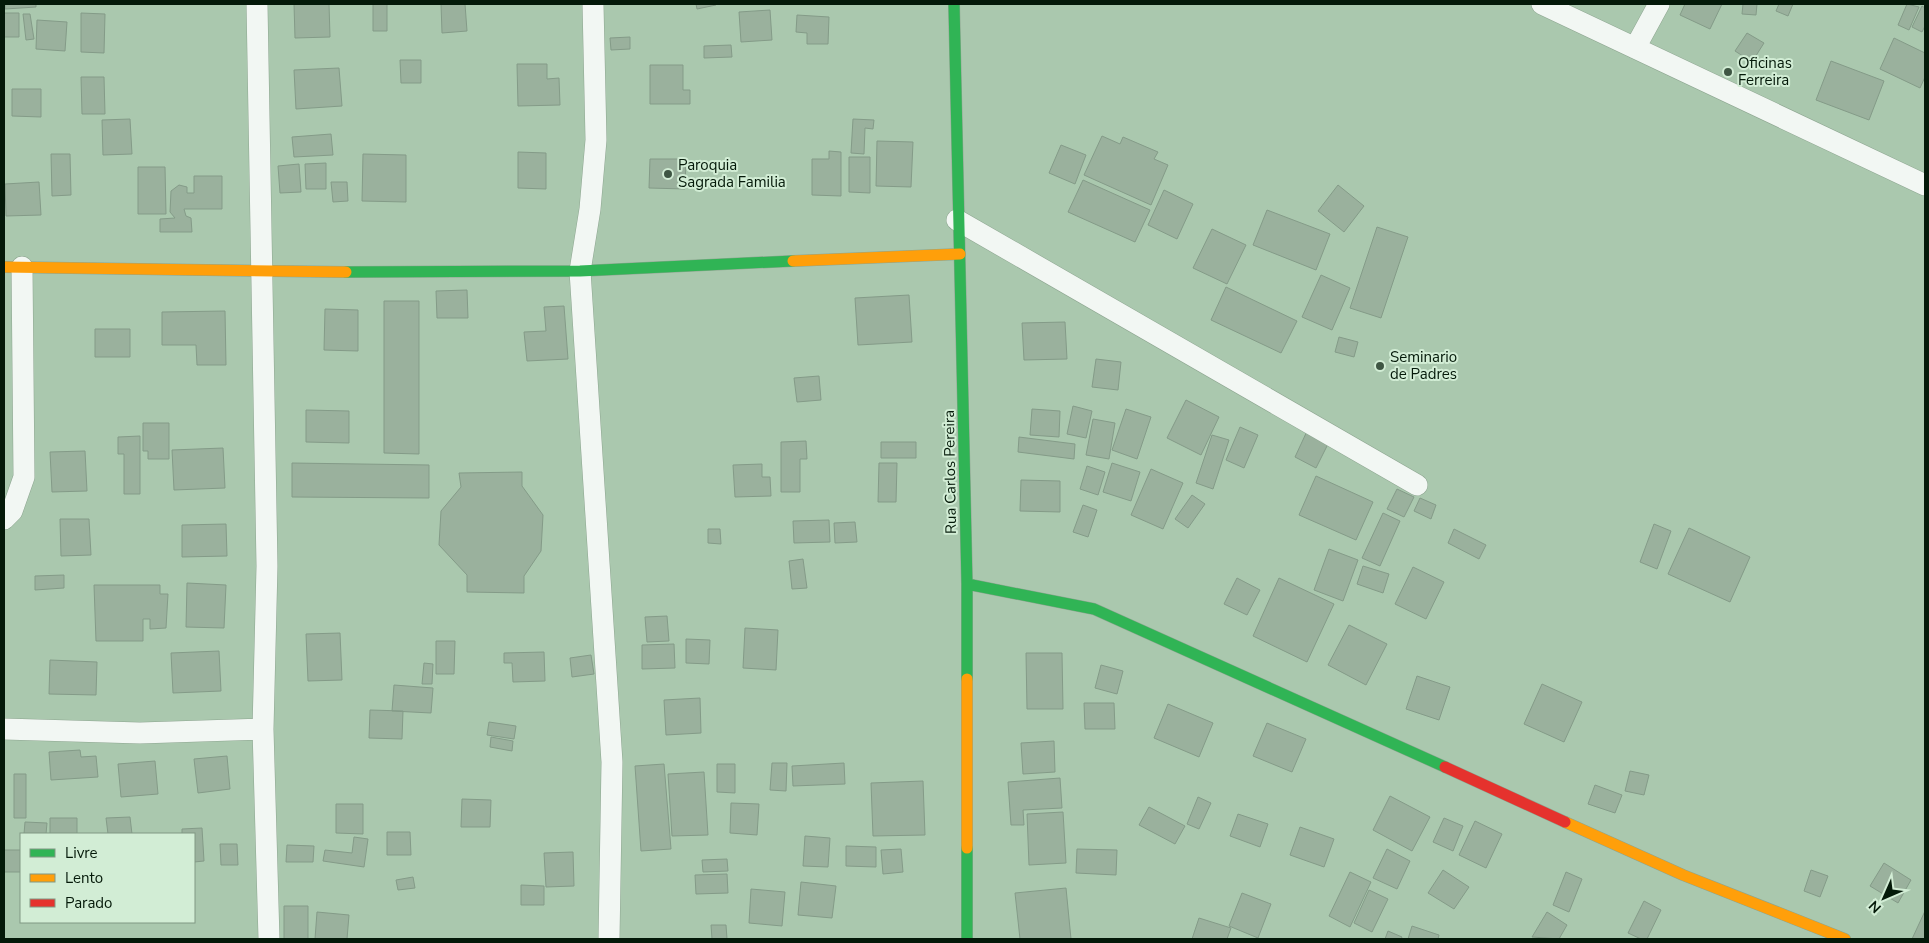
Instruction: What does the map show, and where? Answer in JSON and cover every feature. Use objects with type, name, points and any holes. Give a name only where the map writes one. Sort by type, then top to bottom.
[{"type":"street","points":[[257,4],[267,566],[263,729],[269,939]]},
{"type":"street","points":[[593,4],[596,140],[590,209],[580,271],[612,762],[609,939]]},
{"type":"street","name":"Rua Carlos Pereira","points":[[954,4],[957,220],[960,254],[967,584],[968,939]]},
{"type":"street","points":[[1542,4],[1925,185]]},
{"type":"street","points":[[1635,48],[1659,4]]},
{"type":"street","points":[[957,220],[1417,485]]},
{"type":"street","points":[[4,519],[12,511],[24,477],[13,267],[261,272],[580,271],[960,254]]},
{"type":"street","points":[[967,584],[1094,609],[1683,875],[1845,939]]},
{"type":"street","points":[[4,729],[140,733],[263,729]]},
{"type":"building","points":[[5,4],[36,4],[36,7],[5,9]]},
{"type":"building","points":[[294,4],[329,4],[330,37],[295,38]]},
{"type":"building","points":[[373,4],[387,4],[387,31],[373,31]]},
{"type":"building","points":[[441,4],[465,4],[467,31],[442,33]]},
{"type":"building","points":[[696,4],[716,4],[716,5],[697,9]]},
{"type":"building","points":[[1685,4],[1722,4],[1710,29],[1680,15]]},
{"type":"building","points":[[1743,4],[1757,4],[1756,15],[1742,14]]},
{"type":"building","points":[[1779,4],[1793,4],[1788,16],[1776,11]]},
{"type":"building","points":[[1907,4],[1919,7],[1909,30],[1898,25]]},
{"type":"building","points":[[1922,6],[1925,8],[1925,26],[1922,32],[1912,27]]},
{"type":"building","points":[[770,10],[772,40],[741,42],[739,12]]},
{"type":"building","points":[[4,13],[19,13],[19,37],[4,37]]},
{"type":"building","points":[[81,13],[105,14],[104,53],[81,52]]},
{"type":"building","points":[[23,14],[30,14],[34,39],[26,40]]},
{"type":"building","points":[[797,15],[829,17],[828,44],[807,44],[807,33],[796,32]]},
{"type":"building","points":[[37,20],[67,22],[65,51],[36,49]]},
{"type":"building","points":[[1747,33],[1764,43],[1752,62],[1735,51]]},
{"type":"building","points":[[630,37],[630,49],[611,50],[610,38]]},
{"type":"building","points":[[1894,38],[1925,53],[1925,77],[1920,88],[1880,69]]},
{"type":"building","points":[[731,45],[732,57],[704,58],[704,46]]},
{"type":"building","points":[[400,60],[421,60],[421,83],[401,83]]},
{"type":"building","points":[[1831,61],[1884,81],[1869,120],[1816,100]]},
{"type":"building","points":[[517,64],[547,64],[547,79],[559,78],[560,105],[518,106]]},
{"type":"building","points":[[650,65],[683,65],[683,90],[690,90],[690,104],[650,104]]},
{"type":"building","points":[[339,68],[342,106],[296,109],[294,70]]},
{"type":"building","points":[[81,77],[104,77],[105,114],[82,114]]},
{"type":"building","points":[[12,89],[41,89],[41,117],[12,116]]},
{"type":"building","points":[[130,119],[132,154],[103,155],[102,120]]},
{"type":"building","points":[[853,119],[874,120],[873,129],[865,128],[864,154],[851,153]]},
{"type":"building","points":[[331,134],[333,155],[294,157],[292,137]]},
{"type":"building","points":[[1102,136],[1120,144],[1123,137],[1158,152],[1154,159],[1168,165],[1151,205],[1084,175]]},
{"type":"building","points":[[877,141],[913,142],[911,187],[876,186]]},
{"type":"building","points":[[1061,145],[1086,155],[1075,184],[1049,173]]},
{"type":"building","points":[[829,151],[841,152],[841,196],[812,195],[812,159],[829,159]]},
{"type":"building","points":[[518,152],[546,153],[546,189],[518,188]]},
{"type":"building","points":[[51,154],[70,154],[71,195],[52,196]]},
{"type":"building","points":[[363,154],[406,155],[406,202],[362,201]]},
{"type":"building","points":[[849,157],[870,157],[870,193],[849,192]]},
{"type":"building","name":"Paroquia Sagrada Familia","points":[[650,159],[686,159],[685,189],[649,188]]},
{"type":"building","points":[[326,163],[326,189],[306,189],[305,164]]},
{"type":"building","points":[[299,164],[301,192],[280,193],[278,166]]},
{"type":"building","points":[[138,167],[165,167],[166,214],[138,214]]},
{"type":"building","points":[[194,176],[222,176],[222,209],[184,209],[186,216],[191,218],[192,232],[160,232],[160,219],[175,218],[170,212],[171,191],[179,185],[187,187],[187,193],[194,193]]},
{"type":"building","points":[[1083,180],[1150,210],[1135,242],[1068,212]]},
{"type":"building","points":[[39,182],[41,215],[6,216],[5,184]]},
{"type":"building","points":[[331,182],[347,182],[348,201],[333,202]]},
{"type":"building","points":[[1338,185],[1364,206],[1344,232],[1318,211]]},
{"type":"building","points":[[1164,190],[1193,204],[1177,239],[1148,225]]},
{"type":"building","points":[[1267,210],[1330,234],[1316,270],[1253,245]]},
{"type":"building","points":[[1377,227],[1408,237],[1381,318],[1350,308]]},
{"type":"building","points":[[1212,229],[1246,245],[1227,284],[1193,268]]},
{"type":"building","points":[[1321,275],[1350,288],[1332,330],[1302,317]]},
{"type":"building","points":[[1226,287],[1297,321],[1281,353],[1211,320]]},
{"type":"building","points":[[467,290],[468,318],[437,318],[436,291]]},
{"type":"building","points":[[909,295],[912,342],[858,345],[855,298]]},
{"type":"building","points":[[384,301],[419,301],[419,454],[384,453]]},
{"type":"building","points":[[564,306],[568,359],[527,361],[524,332],[546,331],[544,307]]},
{"type":"building","points":[[325,309],[358,310],[358,351],[324,350]]},
{"type":"building","points":[[225,311],[226,365],[197,365],[196,345],[162,345],[162,312]]},
{"type":"building","points":[[1065,322],[1067,359],[1024,360],[1022,323]]},
{"type":"building","points":[[95,329],[130,329],[130,357],[95,357]]},
{"type":"building","points":[[1339,337],[1358,342],[1354,357],[1335,352]]},
{"type":"building","points":[[1096,359],[1121,362],[1118,390],[1092,387]]},
{"type":"building","points":[[819,376],[821,400],[797,402],[794,378]]},
{"type":"building","points":[[1186,400],[1219,417],[1201,455],[1167,438]]},
{"type":"building","points":[[1073,406],[1092,411],[1086,438],[1067,434]]},
{"type":"building","points":[[1032,409],[1060,411],[1059,437],[1030,435]]},
{"type":"building","points":[[1126,409],[1151,417],[1137,459],[1112,450]]},
{"type":"building","points":[[306,410],[349,411],[349,443],[306,442]]},
{"type":"building","points":[[1093,419],[1115,423],[1109,459],[1086,455]]},
{"type":"building","points":[[143,423],[169,423],[169,459],[148,459],[148,451],[143,451]]},
{"type":"building","points":[[1240,427],[1258,435],[1244,468],[1226,460]]},
{"type":"building","points":[[1308,429],[1330,440],[1316,468],[1295,457]]},
{"type":"building","points":[[1212,435],[1229,440],[1213,489],[1196,483]]},
{"type":"building","points":[[140,436],[140,494],[124,494],[124,454],[118,454],[118,437]]},
{"type":"building","points":[[1019,437],[1075,444],[1074,459],[1018,452]]},
{"type":"building","points":[[806,441],[807,459],[800,459],[800,492],[781,492],[781,442]]},
{"type":"building","points":[[881,442],[916,442],[916,458],[881,458]]},
{"type":"building","points":[[223,448],[225,488],[174,490],[172,450]]},
{"type":"building","points":[[85,451],[87,491],[52,492],[50,452]]},
{"type":"building","points":[[292,463],[429,465],[429,498],[292,497]]},
{"type":"building","points":[[879,463],[897,463],[896,502],[878,502]]},
{"type":"building","points":[[1112,463],[1140,472],[1131,501],[1103,492]]},
{"type":"building","points":[[762,464],[762,477],[770,477],[771,496],[735,497],[733,465]]},
{"type":"building","points":[[1087,466],[1105,472],[1098,495],[1080,489]]},
{"type":"building","points":[[1151,469],[1183,483],[1163,529],[1131,515]]},
{"type":"building","points":[[522,472],[522,486],[543,515],[541,551],[524,576],[524,593],[467,592],[467,575],[439,545],[441,511],[461,487],[459,473]]},
{"type":"building","points":[[1316,476],[1373,502],[1356,540],[1299,515]]},
{"type":"building","points":[[1021,480],[1060,481],[1060,512],[1020,511]]},
{"type":"building","points":[[1397,489],[1414,497],[1404,517],[1387,509]]},
{"type":"building","points":[[1192,495],[1205,504],[1188,528],[1175,519]]},
{"type":"building","points":[[1420,498],[1436,505],[1431,519],[1414,511]]},
{"type":"building","points":[[1083,505],[1097,510],[1088,537],[1073,532]]},
{"type":"building","points":[[1383,513],[1400,521],[1380,566],[1362,558]]},
{"type":"building","points":[[60,519],[89,519],[91,555],[61,556]]},
{"type":"building","points":[[829,520],[830,542],[794,543],[793,521]]},
{"type":"building","points":[[855,522],[857,542],[835,543],[834,523]]},
{"type":"building","points":[[226,524],[227,556],[182,557],[182,525]]},
{"type":"building","points":[[1654,524],[1671,531],[1657,569],[1640,562]]},
{"type":"building","points":[[1689,528],[1750,557],[1730,602],[1668,574]]},
{"type":"building","points":[[708,529],[720,529],[721,544],[708,543]]},
{"type":"building","points":[[1454,529],[1486,545],[1479,559],[1448,543]]},
{"type":"building","points":[[1329,549],[1358,560],[1343,601],[1314,590]]},
{"type":"building","points":[[803,559],[807,588],[792,589],[789,561]]},
{"type":"building","points":[[1363,566],[1389,574],[1383,593],[1357,584]]},
{"type":"building","points":[[1413,567],[1444,582],[1426,619],[1395,604]]},
{"type":"building","points":[[64,575],[64,588],[35,590],[35,576]]},
{"type":"building","points":[[1237,578],[1260,590],[1247,615],[1224,604]]},
{"type":"building","points":[[1279,578],[1334,604],[1307,662],[1253,636]]},
{"type":"building","points":[[187,583],[226,585],[224,628],[186,627]]},
{"type":"building","points":[[94,585],[160,585],[160,594],[168,594],[166,628],[150,629],[150,619],[143,619],[143,641],[96,641]]},
{"type":"building","points":[[667,616],[669,641],[647,642],[645,617]]},
{"type":"building","points":[[1349,625],[1387,644],[1366,685],[1328,665]]},
{"type":"building","points":[[745,628],[778,630],[776,670],[743,668]]},
{"type":"building","points":[[340,633],[342,680],[308,681],[306,634]]},
{"type":"building","points":[[686,639],[710,640],[709,664],[686,663]]},
{"type":"building","points":[[436,641],[455,641],[454,674],[436,674]]},
{"type":"building","points":[[674,644],[675,668],[642,669],[642,645]]},
{"type":"building","points":[[219,651],[221,691],[173,693],[171,653]]},
{"type":"building","points":[[544,652],[545,681],[513,682],[512,663],[504,663],[504,653]]},
{"type":"building","points":[[1026,653],[1062,653],[1063,709],[1027,709]]},
{"type":"building","points":[[591,655],[594,674],[572,677],[570,658]]},
{"type":"building","points":[[50,660],[97,662],[96,695],[49,694]]},
{"type":"building","points":[[424,663],[433,664],[432,684],[422,684]]},
{"type":"building","points":[[1101,665],[1123,671],[1117,694],[1095,688]]},
{"type":"building","points":[[1417,676],[1450,687],[1439,720],[1406,709]]},
{"type":"building","points":[[1542,684],[1582,702],[1564,742],[1524,724]]},
{"type":"building","points":[[394,685],[433,688],[431,713],[392,711]]},
{"type":"building","points":[[700,698],[701,733],[666,735],[664,700]]},
{"type":"building","points":[[1084,703],[1114,703],[1115,729],[1085,729]]},
{"type":"building","points":[[1168,704],[1213,723],[1199,757],[1154,738]]},
{"type":"building","points":[[370,710],[403,711],[402,739],[369,738]]},
{"type":"building","points":[[489,722],[516,726],[514,739],[487,735]]},
{"type":"building","points":[[1267,723],[1306,739],[1292,772],[1253,756]]},
{"type":"building","points":[[491,737],[513,741],[512,751],[490,747]]},
{"type":"building","points":[[1054,741],[1055,772],[1023,774],[1021,743]]},
{"type":"building","points":[[80,750],[81,757],[96,756],[98,777],[51,780],[49,752]]},
{"type":"building","points":[[227,756],[230,789],[198,793],[194,759]]},
{"type":"building","points":[[155,761],[158,794],[121,797],[118,764]]},
{"type":"building","points":[[772,763],[787,763],[786,791],[770,790]]},
{"type":"building","points":[[844,763],[845,784],[793,786],[792,766]]},
{"type":"building","points":[[664,764],[671,849],[641,851],[635,766]]},
{"type":"building","points":[[717,764],[735,764],[735,793],[717,792]]},
{"type":"building","points":[[1630,771],[1649,775],[1644,795],[1625,791]]},
{"type":"building","points":[[704,772],[708,835],[672,836],[668,774]]},
{"type":"building","points":[[14,774],[26,774],[26,818],[14,818]]},
{"type":"building","points":[[1060,778],[1062,808],[1023,810],[1024,825],[1011,825],[1008,782]]},
{"type":"building","points":[[923,781],[925,835],[873,836],[871,783]]},
{"type":"building","points":[[1595,785],[1622,795],[1615,813],[1588,804]]},
{"type":"building","points":[[1390,796],[1430,817],[1412,851],[1373,830]]},
{"type":"building","points":[[1198,797],[1211,803],[1199,829],[1187,824]]},
{"type":"building","points":[[462,799],[491,800],[490,827],[461,827]]},
{"type":"building","points":[[731,803],[759,804],[757,835],[730,833]]},
{"type":"building","points":[[336,804],[363,804],[363,834],[336,833]]},
{"type":"building","points":[[1149,807],[1185,826],[1175,844],[1139,825]]},
{"type":"building","points":[[1063,812],[1066,863],[1029,865],[1027,814]]},
{"type":"building","points":[[1238,814],[1268,824],[1260,847],[1230,836]]},
{"type":"building","points":[[130,817],[132,833],[108,833],[106,818]]},
{"type":"building","points":[[50,818],[77,818],[77,833],[50,833]]},
{"type":"building","points":[[1444,818],[1463,826],[1453,851],[1433,842]]},
{"type":"building","points":[[1475,821],[1502,834],[1486,868],[1459,855]]},
{"type":"building","points":[[25,822],[47,823],[46,833],[24,833]]},
{"type":"building","points":[[1300,827],[1334,839],[1324,867],[1290,855]]},
{"type":"building","points":[[202,828],[204,861],[195,862],[195,833],[182,833],[182,829]]},
{"type":"building","points":[[387,832],[410,832],[411,855],[387,855]]},
{"type":"building","points":[[805,836],[830,838],[828,867],[803,866]]},
{"type":"building","points":[[354,837],[368,839],[364,867],[323,861],[325,850],[352,853]]},
{"type":"building","points":[[220,844],[237,844],[238,865],[221,865]]},
{"type":"building","points":[[287,845],[314,846],[313,862],[286,862]]},
{"type":"building","points":[[846,846],[876,847],[876,867],[846,866]]},
{"type":"building","points":[[901,849],[903,872],[883,874],[881,850]]},
{"type":"building","points":[[1077,849],[1117,850],[1116,875],[1076,873]]},
{"type":"building","points":[[1387,849],[1410,861],[1397,889],[1373,878]]},
{"type":"building","points":[[4,850],[20,850],[20,872],[4,872]]},
{"type":"building","points":[[573,852],[574,886],[546,887],[544,853]]},
{"type":"building","points":[[727,859],[728,871],[703,872],[702,860]]},
{"type":"building","points":[[1884,863],[1911,880],[1898,903],[1870,886]]},
{"type":"building","points":[[1443,870],[1469,887],[1454,909],[1428,893]]},
{"type":"building","points":[[1811,870],[1828,876],[1820,897],[1804,891]]},
{"type":"building","points":[[1350,872],[1371,882],[1350,927],[1329,916]]},
{"type":"building","points":[[1566,872],[1582,879],[1569,912],[1553,905]]},
{"type":"building","points":[[727,874],[728,893],[696,894],[695,875]]},
{"type":"building","points":[[413,877],[415,888],[398,890],[396,880]]},
{"type":"building","points":[[801,882],[836,886],[832,918],[798,915]]},
{"type":"building","points":[[521,885],[544,886],[544,905],[521,905]]},
{"type":"building","points":[[1066,888],[1071,939],[1020,939],[1015,893]]},
{"type":"building","points":[[751,889],[785,892],[782,926],[749,923]]},
{"type":"building","points":[[1369,890],[1388,899],[1372,932],[1354,923]]},
{"type":"building","points":[[1242,893],[1271,904],[1258,938],[1229,926]]},
{"type":"building","points":[[1644,901],[1661,910],[1647,939],[1641,939],[1628,933]]},
{"type":"building","points":[[284,906],[308,906],[308,939],[284,939]]},
{"type":"building","points":[[1925,911],[1925,939],[1912,939]]},
{"type":"building","points":[[317,912],[349,915],[347,939],[315,939]]},
{"type":"building","points":[[1547,912],[1567,925],[1559,939],[1532,937]]},
{"type":"building","points":[[1199,918],[1231,928],[1227,939],[1192,939]]},
{"type":"building","points":[[711,925],[726,925],[727,939],[712,939]]},
{"type":"building","points":[[1412,926],[1439,935],[1438,939],[1408,939]]},
{"type":"building","points":[[1388,931],[1402,937],[1401,939],[1385,939]]},
{"type":"traffic: fast","points":[[954,4],[967,584],[967,679]]},
{"type":"traffic: fast","points":[[346,272],[580,271],[793,261]]},
{"type":"traffic: fast","points":[[967,584],[1094,609],[1445,767]]},
{"type":"traffic: fast","points":[[967,848],[967,939]]},
{"type":"traffic: slow","points":[[793,261],[960,254]]},
{"type":"traffic: slow","points":[[4,267],[346,272]]},
{"type":"traffic: slow","points":[[967,679],[967,848]]},
{"type":"traffic: slow","points":[[1565,822],[1683,875],[1845,939]]},
{"type":"traffic: jam","points":[[1445,767],[1565,822]]},
{"type":"place","name":"Oficinas Ferreira","points":[[1728,72]]},
{"type":"place","name":"Paroquia Sagrada Familia","points":[[668,174]]},
{"type":"place","name":"Seminario de Padres","points":[[1380,366]]}]
